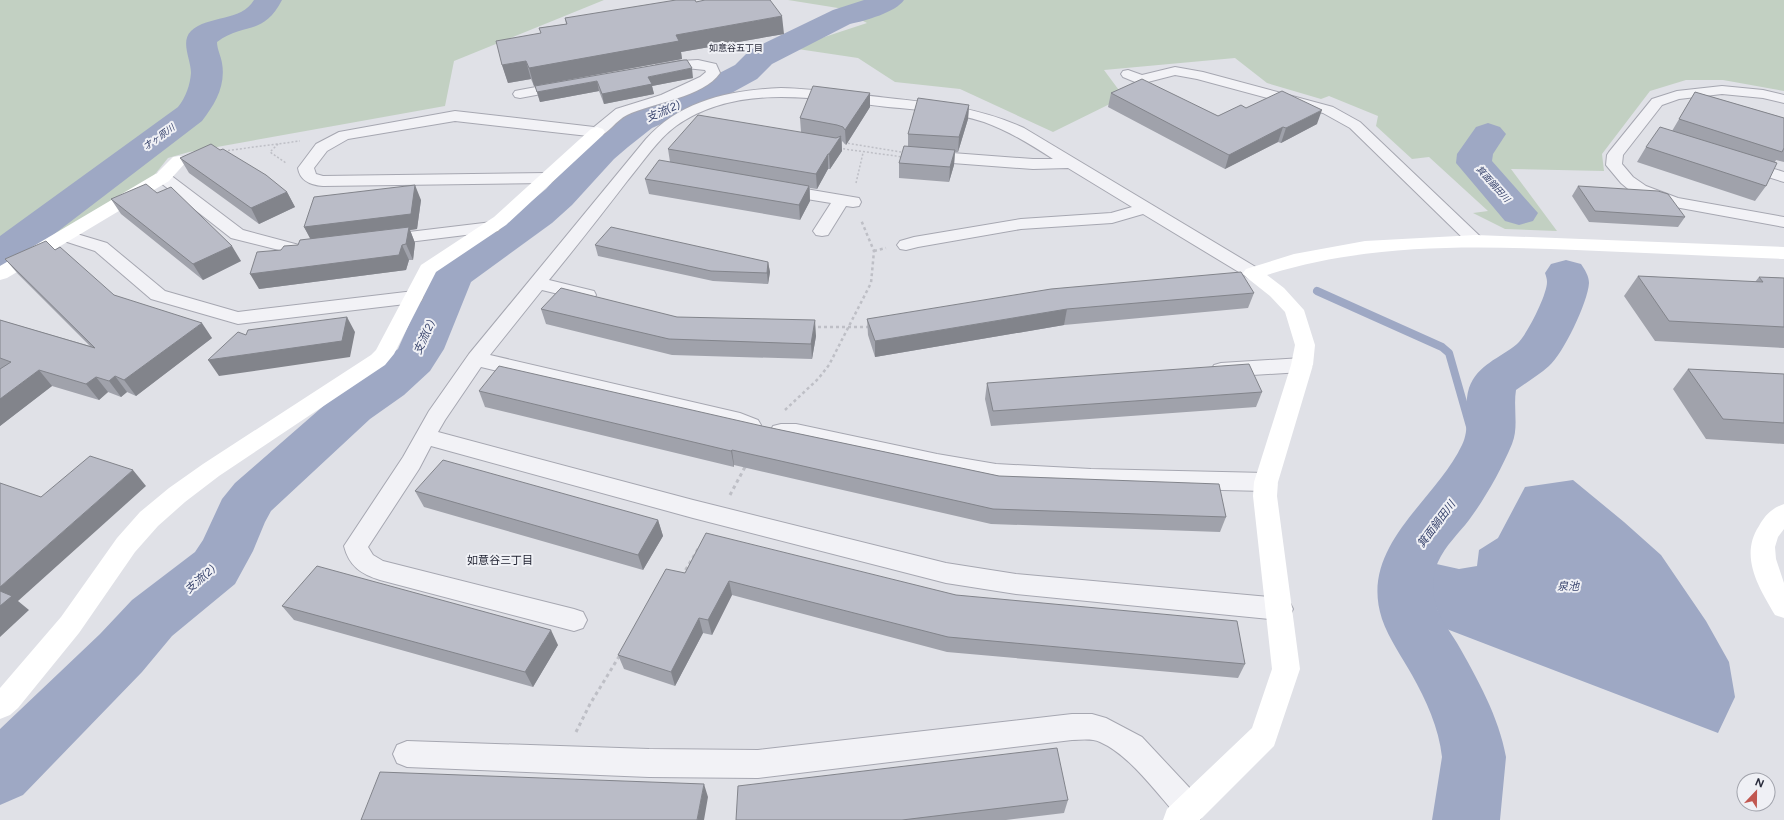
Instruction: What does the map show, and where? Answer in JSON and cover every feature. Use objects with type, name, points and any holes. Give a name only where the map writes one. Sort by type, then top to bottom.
[{"type":"street","points":[[0,706],[8,699],[70,625],[126,545],[149,519],[210,470],[378,360],[384,354],[428,269],[492,227],[621,112],[666,98],[705,80],[713,73],[711,67],[701,64],[685,64],[645,71]]},
{"type":"street","points":[[1128,74],[1140,80],[1175,71],[1198,75],[1328,110],[1355,125],[1476,241]]},
{"type":"street","points":[[520,94],[575,84]]},
{"type":"street","points":[[1784,99],[1763,94],[1722,90],[1678,95],[1658,102],[1644,131],[1615,155],[1614,165],[1627,180],[1640,190],[1675,202],[1784,222]]},
{"type":"street","points":[[408,754],[649,763],[758,764],[1072,727],[1092,728],[1106,731],[1132,746],[1184,814],[1264,736],[1286,669],[1280,609],[1265,496],[1266,482],[1302,365],[1304,345],[1294,310],[1277,292],[1253,274],[1019,131],[994,120],[962,112],[911,104],[808,92],[780,92],[718,101],[668,125],[642,165],[538,282],[476,359],[436,416],[411,464],[356,546],[362,561],[380,570],[574,620]]},
{"type":"street","points":[[1678,95],[1708,105]]},
{"type":"street","points":[[547,178],[317,181],[310,178],[306,174],[306,168],[319,149],[344,135],[455,116],[597,132]]},
{"type":"street","points":[[684,117],[706,123]]},
{"type":"street","points":[[914,156],[1033,164],[1072,163]]},
{"type":"street","points":[[1732,160],[1784,177]]},
{"type":"street","points":[[0,274],[67,236],[163,177],[179,161]]},
{"type":"street","points":[[163,177],[237,234],[299,250],[330,246]]},
{"type":"street","points":[[764,186],[847,201],[822,231]]},
{"type":"street","points":[[906,245],[914,242],[1021,224],[1112,218],[1145,208]]},
{"type":"street","points":[[368,242],[492,227]]},
{"type":"street","points":[[67,236],[101,248],[158,295],[238,318],[414,297]]},
{"type":"street","points":[[1229,276],[1253,274],[1294,260],[1366,247],[1476,241],[1784,253]]},
{"type":"street","points":[[538,282],[606,300]]},
{"type":"street","points":[[476,359],[740,421],[750,425]]},
{"type":"street","points":[[1200,372],[1302,365]]},
{"type":"street","points":[[781,432],[796,432],[938,462],[996,472],[1091,478],[1266,482]]},
{"type":"street","points":[[425,437],[718,516],[946,573],[1000,582],[1280,609]]},
{"type":"street","points":[[1784,514],[1778,518],[1768,531],[1764,540],[1762,557],[1771,586],[1784,606]]},
{"type":"path","points":[[220,152],[321,138],[333,140]]},
{"type":"path","points":[[840,142],[907,152],[903,157],[863,153],[837,146],[840,142]]},
{"type":"path","points":[[278,144],[270,152],[272,154],[293,167],[306,168]]},
{"type":"path","points":[[784,410],[821,375],[837,352],[869,288],[874,264],[874,251],[847,201],[863,153]]},
{"type":"path","points":[[809,327],[868,327]]},
{"type":"path","points":[[675,576],[681,578],[749,461]]},
{"type":"path","points":[[572,737],[623,650]]},
{"type":"green space","points":[[0,0],[604,0],[454,61],[445,106],[189,152],[168,158],[152,178],[29,252],[22,249],[0,248]]},
{"type":"green space","points":[[788,0],[1784,0],[1784,91],[1723,80],[1686,80],[1650,91],[1602,154],[1604,171],[1511,169],[1557,231],[1505,229],[1473,213],[1488,211],[1429,157],[1412,159],[1376,126],[1378,116],[1329,96],[1321,99],[1267,83],[1235,58],[1104,70],[1124,97],[1053,132],[960,89],[895,82],[858,58],[791,48],[867,23],[838,8]]},
{"type":"water","name":"泉池","points":[[1573,480],[1661,555],[1706,621],[1729,662],[1735,697],[1718,733],[1444,628],[1429,589],[1432,563],[1459,569],[1477,566],[1479,550],[1498,538],[1525,487]]},
{"type":"building","points":[[676,0],[695,0],[696,2],[705,0],[770,0],[782,16],[676,35],[679,41],[529,68],[526,61],[502,65],[496,41],[541,33],[539,28],[567,24],[565,18]]},
{"type":"building","points":[[687,60],[692,68],[648,77],[652,84],[602,94],[597,81],[537,92],[535,86]]},
{"type":"building","points":[[1142,79],[1218,116],[1241,105],[1246,108],[1282,91],[1322,110],[1286,128],[1283,127],[1229,155],[1111,93]]},
{"type":"building","points":[[813,86],[870,93],[845,130],[843,127],[837,125],[800,118]]},
{"type":"building","points":[[1695,92],[1784,118],[1784,148],[1782,152],[1679,119]]},
{"type":"building","points":[[918,98],[969,105],[959,137],[908,134]]},
{"type":"building","points":[[698,115],[836,138],[841,136],[816,174],[668,149]]},
{"type":"building","points":[[1660,127],[1777,163],[1766,186],[1646,147]]},
{"type":"building","points":[[211,144],[220,150],[223,149],[266,175],[287,192],[251,208],[180,158]]},
{"type":"building","points":[[904,146],[955,150],[950,167],[899,163]]},
{"type":"building","points":[[659,160],[809,186],[799,205],[645,179]]},
{"type":"building","points":[[146,184],[157,193],[171,187],[232,246],[193,264],[111,199]]},
{"type":"building","points":[[415,185],[411,214],[304,227],[314,197]]},
{"type":"building","points":[[1578,186],[1658,191],[1668,194],[1685,217],[1595,211]]},
{"type":"building","points":[[409,227],[406,244],[402,245],[399,255],[250,274],[257,252],[281,250],[284,246],[298,245],[300,240]]},
{"type":"building","points":[[611,227],[768,262],[767,273],[711,271],[595,245]]},
{"type":"building","points":[[46,241],[55,250],[60,247],[114,295],[202,323],[124,380],[115,376],[109,381],[96,377],[86,384],[39,370],[0,399],[0,369],[11,362],[0,358],[0,320],[95,348],[5,259]]},
{"type":"building","points":[[1241,272],[1254,293],[1067,309],[875,341],[867,319],[1051,289]]},
{"type":"building","points":[[1638,276],[1763,282],[1759,277],[1784,278],[1784,327],[1669,321]]},
{"type":"building","points":[[561,288],[677,317],[815,320],[811,344],[669,339],[541,309]]},
{"type":"building","points":[[347,317],[342,341],[208,360],[238,332],[246,335],[248,330]]},
{"type":"building","points":[[1249,364],[1262,392],[993,411],[987,383]]},
{"type":"building","points":[[499,366],[762,426],[999,476],[1219,484],[1226,517],[993,509],[731,451],[479,391]]},
{"type":"building","points":[[1688,369],[1784,374],[1784,423],[1723,419]]},
{"type":"building","points":[[90,456],[133,470],[0,587],[0,483],[41,497]]},
{"type":"building","points":[[443,460],[658,520],[638,555],[415,491]]},
{"type":"building","points":[[706,533],[956,595],[1237,621],[1245,664],[948,637],[729,581],[708,620],[699,618],[671,672],[618,655],[666,569],[685,573]]},
{"type":"building","points":[[317,566],[551,630],[525,672],[282,606]]},
{"type":"building","points":[[0,591],[12,596],[0,606]]},
{"type":"building","points":[[1057,748],[1068,800],[902,820],[736,820],[738,786]]},
{"type":"building","points":[[380,772],[704,784],[697,820],[361,820]]},
{"type":"waterway","name":"才ヶ原川","points":[[0,254],[26,237],[190,114],[203,94],[205,86],[207,72],[201,40],[202,38],[218,29],[256,15],[263,9],[268,0]]},
{"type":"waterway","name":"支流(2)","points":[[0,773],[121,653],[152,618],[215,568],[226,551],[241,514],[253,497],[353,407],[387,383],[414,360],[421,349],[449,281],[456,273],[538,215],[559,197],[601,151],[640,121],[714,89],[746,72],[761,57],[843,16],[851,15],[890,0]]},
{"type":"waterway","name":"箕面鍋田川","points":[[1488,134],[1475,154],[1474,163],[1519,213]]},
{"type":"waterway","name":"箕面鍋田川","points":[[1466,820],[1474,757],[1473,747],[1464,721],[1452,694],[1435,660],[1413,624],[1406,597],[1406,579],[1410,563],[1417,548],[1461,491],[1488,443],[1492,428],[1491,396],[1496,381],[1533,355],[1541,346],[1565,298],[1568,282],[1566,273]]},
{"type":"waterway","points":[[1317,291],[1442,347],[1449,353],[1473,437],[1481,454]]},
{"type":"district","name":"如意谷五丁目","points":[[736,48]]},
{"type":"district","name":"如意谷三丁目","points":[[500,560]]}]
